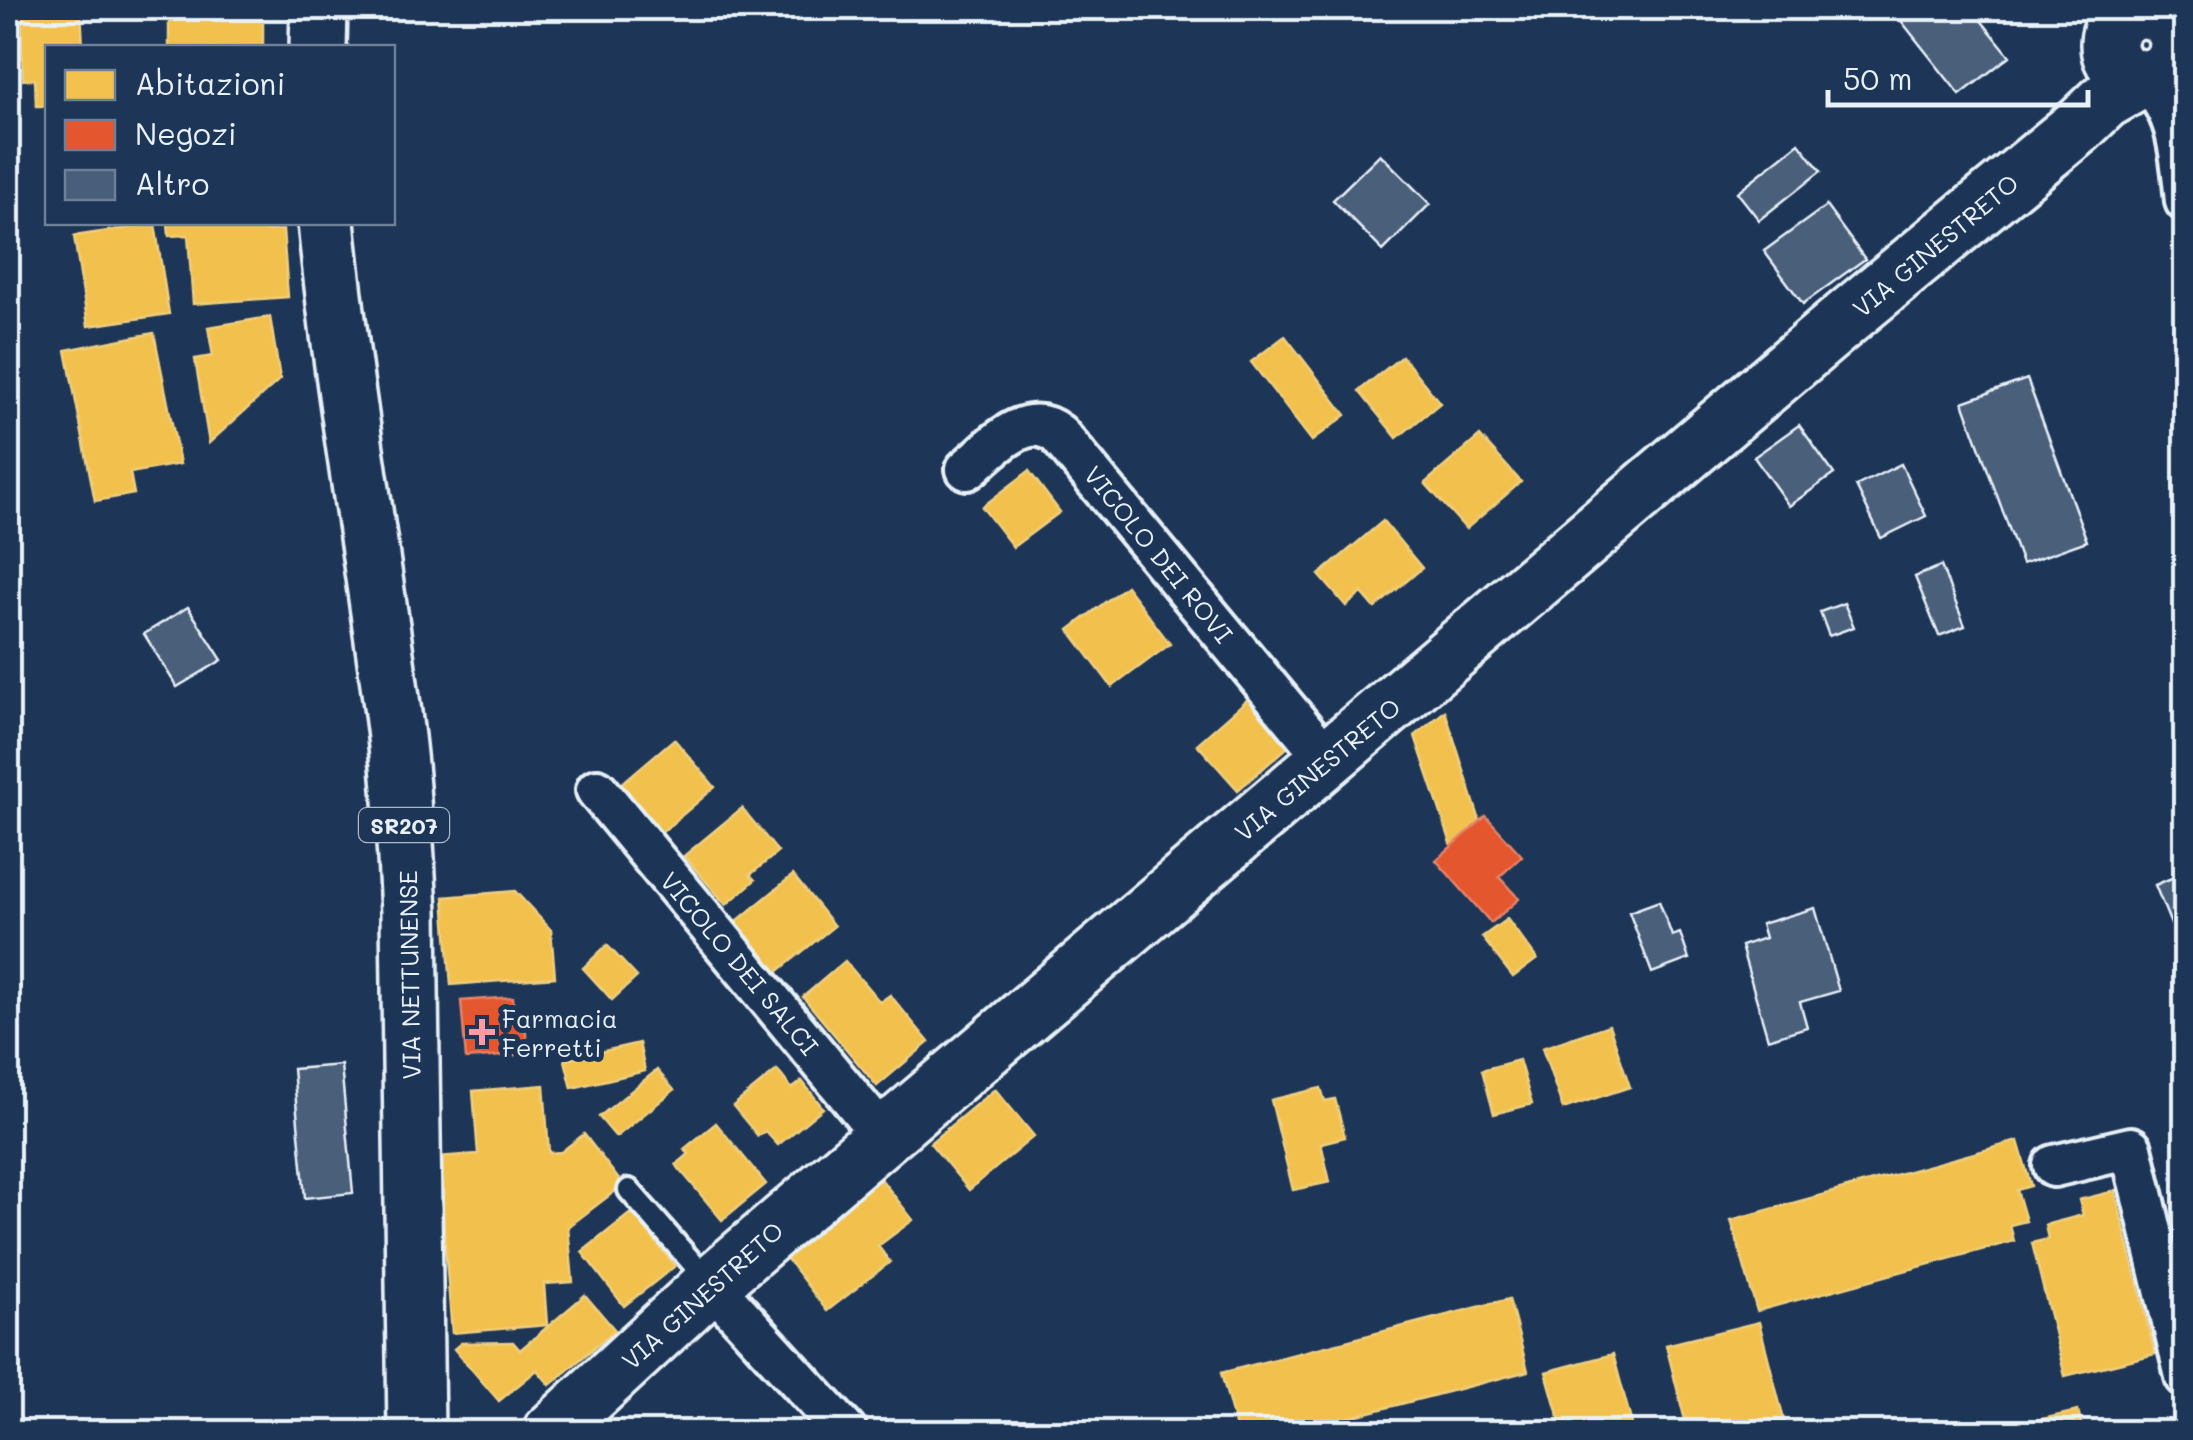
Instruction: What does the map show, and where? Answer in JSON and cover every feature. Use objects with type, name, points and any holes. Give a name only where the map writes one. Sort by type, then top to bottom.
[{"type":"street","points":[[318,45],[319,8]]},
{"type":"street","points":[[2157,39],[2182,90],[2180,149],[2186,201]]},
{"type":"street","name":"VIA GINESTRETO","points":[[550,1432],[711,1284],[883,1136],[2092,113],[2157,39]]},
{"type":"street","name":"VIA NETTUNENSE","points":[[326,225],[336,323],[390,693],[405,839],[416,1432]]},
{"type":"street","name":"VICOLO DEI ROVI","points":[[967,469],[1024,425],[1038,424],[1058,434],[1328,760]]},
{"type":"street","name":"VICOLO DEI SALCI","points":[[596,790],[883,1136]]},
{"type":"street","points":[[2054,1166],[2132,1148],[2186,1376]]},
{"type":"street","points":[[711,1284],[846,1432]]},
{"type":"lane","points":[[629,1190],[711,1284]]},
{"type":"building: Abitazioni","points":[[21,8],[81,8],[83,45],[45,45],[45,106],[36,106],[35,79],[23,80]]},
{"type":"building: Abitazioni","points":[[169,8],[263,8],[263,45],[169,45]]},
{"type":"building: Abitazioni","points":[[155,225],[169,314],[88,326],[74,236]]},
{"type":"building: Abitazioni","points":[[168,225],[265,225],[266,231],[283,230],[288,297],[193,304],[188,235],[169,236]]},
{"type":"building: Abitazioni","points":[[270,317],[280,379],[209,443],[195,359],[213,356],[208,327]]},
{"type":"building: Abitazioni","points":[[154,333],[180,464],[130,473],[134,494],[95,501],[66,350]]},
{"type":"building: Abitazioni","points":[[1285,336],[1346,415],[1312,441],[1251,362]]},
{"type":"building: Abitazioni","points":[[1402,356],[1440,403],[1397,438],[1359,391]]},
{"type":"building: Abitazioni","points":[[1480,436],[1521,482],[1466,529],[1425,483]]},
{"type":"building: Abitazioni","points":[[1029,471],[1060,512],[1013,547],[982,507]]},
{"type":"building: Abitazioni","points":[[1383,521],[1422,568],[1375,608],[1362,593],[1346,606],[1319,575]]},
{"type":"building: Abitazioni","points":[[1126,586],[1170,644],[1112,687],[1069,630]]},
{"type":"building: Abitazioni","points":[[1248,699],[1289,746],[1238,790],[1197,744]]},
{"type":"building: Abitazioni","points":[[1445,711],[1480,821],[1452,846],[1415,736]]},
{"type":"building: Abitazioni","points":[[674,739],[715,787],[654,839],[613,791]]},
{"type":"building: Abitazioni","points":[[742,808],[778,852],[750,875],[755,880],[726,905],[684,856]]},
{"type":"building: Abitazioni","points":[[793,875],[834,926],[772,976],[731,926]]},
{"type":"building: Abitazioni","points":[[515,891],[551,930],[555,977],[451,985],[444,897]]},
{"type":"building: Abitazioni","points":[[1507,919],[1537,959],[1513,977],[1482,937]]},
{"type":"building: Abitazioni","points":[[607,945],[637,977],[612,1000],[583,968]]},
{"type":"building: Abitazioni","points":[[845,961],[880,1002],[890,995],[929,1042],[877,1086],[803,997]]},
{"type":"building: Abitazioni","points":[[1609,1025],[1630,1087],[1563,1109],[1542,1048]]},
{"type":"building: Abitazioni","points":[[639,1043],[645,1071],[572,1088],[565,1060]]},
{"type":"building: Abitazioni","points":[[1519,1060],[1532,1104],[1494,1114],[1482,1070]]},
{"type":"building: Abitazioni","points":[[657,1070],[674,1090],[616,1137],[599,1117]]},
{"type":"building: Abitazioni","points":[[777,1070],[792,1089],[802,1081],[823,1108],[778,1145],[765,1131],[758,1136],[733,1106]]},
{"type":"building: Abitazioni","points":[[544,1085],[549,1153],[561,1152],[584,1134],[623,1185],[568,1227],[573,1282],[544,1284],[547,1325],[452,1333],[438,1157],[478,1154],[473,1091]]},
{"type":"building: Abitazioni","points":[[1321,1088],[1325,1101],[1335,1099],[1345,1137],[1321,1143],[1330,1182],[1293,1190],[1271,1100]]},
{"type":"building: Abitazioni","points":[[995,1089],[1034,1136],[969,1190],[930,1143]]},
{"type":"building: Abitazioni","points":[[716,1123],[766,1184],[722,1220],[676,1165],[689,1154],[684,1149]]},
{"type":"building: Abitazioni","points":[[2018,1141],[2031,1186],[2017,1190],[2026,1221],[2010,1225],[2014,1241],[1757,1311],[1731,1220]]},
{"type":"building: Abitazioni","points":[[881,1179],[913,1220],[878,1246],[890,1262],[827,1311],[784,1255]]},
{"type":"building: Abitazioni","points":[[2115,1191],[2155,1354],[2065,1376],[2032,1243],[2048,1239],[2045,1225],[2083,1215],[2079,1200]]},
{"type":"building: Abitazioni","points":[[632,1212],[675,1266],[624,1306],[582,1252]]},
{"type":"building: Abitazioni","points":[[585,1295],[615,1330],[550,1385],[537,1370],[499,1401],[454,1349],[461,1343],[513,1342],[520,1350]]},
{"type":"building: Abitazioni","points":[[1509,1299],[1528,1371],[1293,1432],[1237,1432],[1221,1373]]},
{"type":"building: Abitazioni","points":[[1759,1322],[1787,1432],[1688,1432],[1666,1345]]},
{"type":"building: Abitazioni","points":[[1613,1354],[1634,1432],[1563,1432],[1546,1372]]},
{"type":"building: Abitazioni","points":[[2078,1411],[2083,1432],[1984,1432]]},
{"type":"building: Negozi","points":[[1486,816],[1522,856],[1499,877],[1519,899],[1491,923],[1436,860]]},
{"type":"building: Negozi","points":[[513,997],[515,1024],[525,1023],[528,1054],[466,1059],[461,1001]]},
{"type":"building: Altro","points":[[1891,8],[1971,8],[2010,56],[1960,95]]},
{"type":"building: Altro","points":[[1799,143],[1821,171],[1759,220],[1737,192]]},
{"type":"building: Altro","points":[[1380,154],[1430,204],[1383,251],[1333,200]]},
{"type":"building: Altro","points":[[1826,206],[1865,259],[1803,304],[1764,251]]},
{"type":"building: Altro","points":[[2027,379],[2087,541],[2022,564],[1963,402]]},
{"type":"building: Altro","points":[[1799,425],[1834,474],[1789,506],[1754,457]]},
{"type":"building: Altro","points":[[1901,464],[1926,516],[1881,538],[1856,486]]},
{"type":"building: Altro","points":[[1941,566],[1965,626],[1939,636],[1915,577]]},
{"type":"building: Altro","points":[[1844,603],[1854,627],[1829,636],[1820,612]]},
{"type":"building: Altro","points":[[188,607],[222,660],[177,687],[144,634]]},
{"type":"building: Altro","points":[[2186,872],[2186,961],[2155,885]]},
{"type":"building: Altro","points":[[1659,901],[1672,936],[1680,933],[1689,959],[1652,973],[1629,912]]},
{"type":"building: Altro","points":[[1815,908],[1839,991],[1800,1002],[1807,1027],[1768,1039],[1741,946],[1765,938],[1761,924]]},
{"type":"building: Altro","points":[[341,1065],[353,1193],[305,1198],[293,1069]]},
{"type":"place","name":"Farmacia Ferretti","points":[[482,1032]]}]
